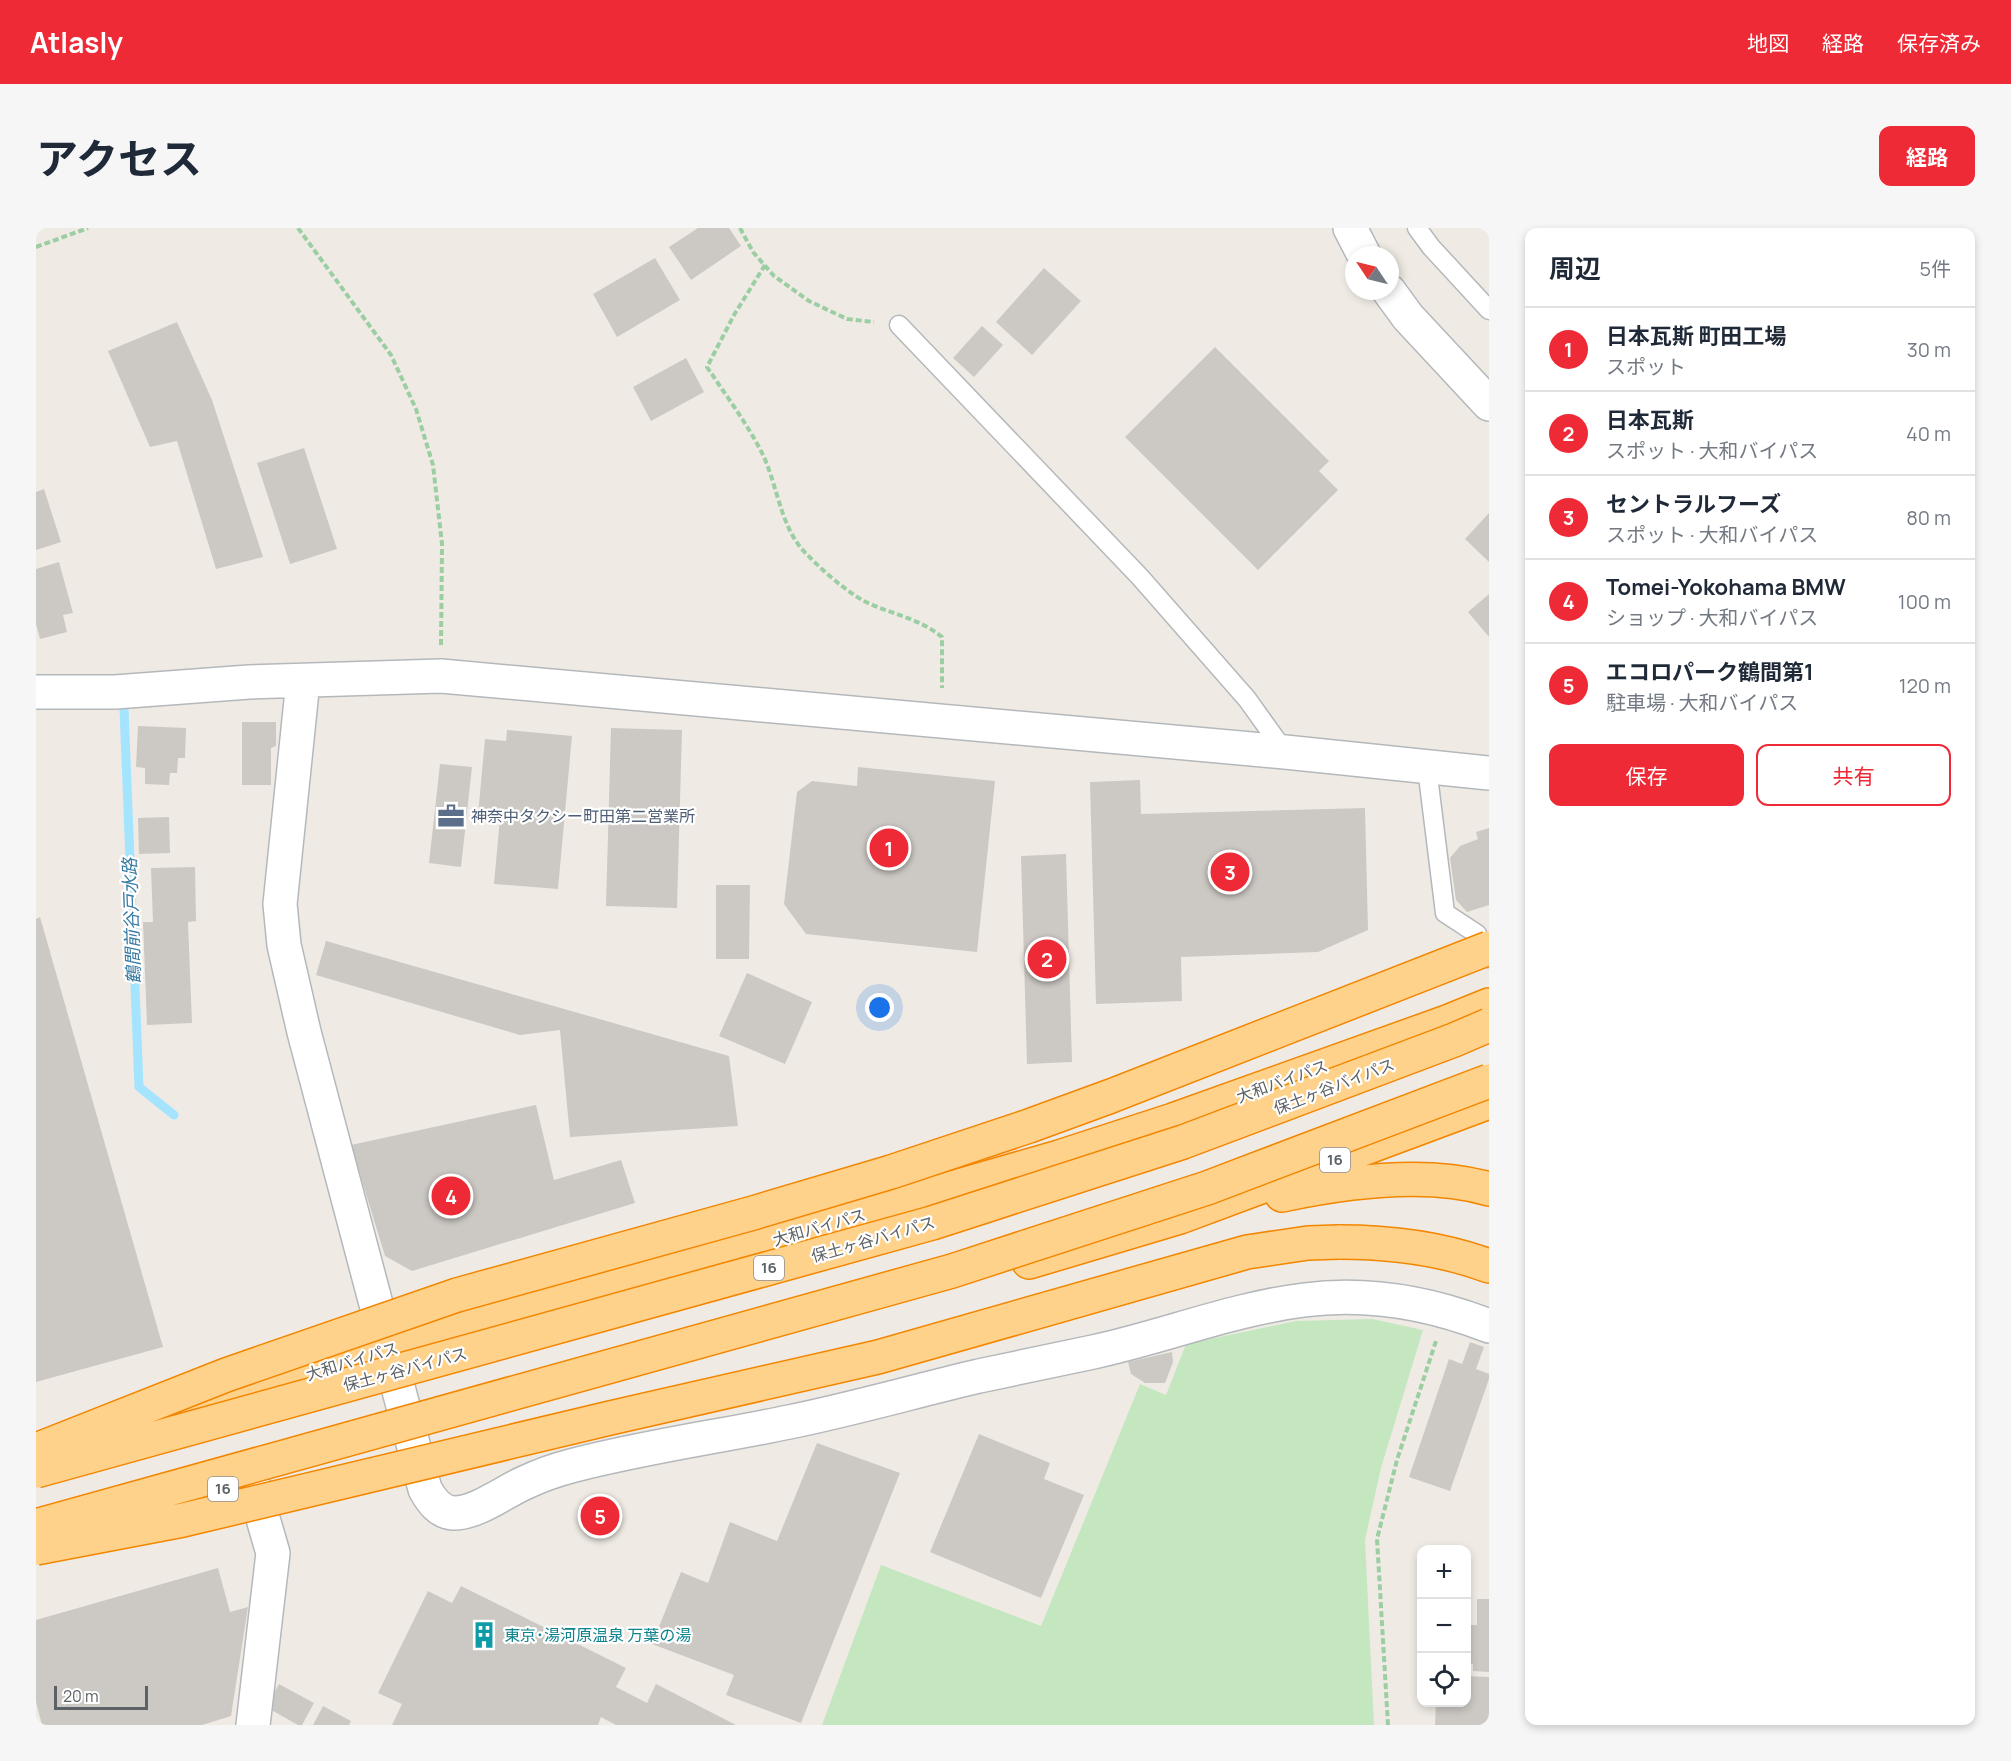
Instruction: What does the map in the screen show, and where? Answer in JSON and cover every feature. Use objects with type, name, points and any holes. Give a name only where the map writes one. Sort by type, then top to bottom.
[{"type":"highway","points":[[36,1451],[226,1375],[458,1295],[774,1207],[891,1172],[1029,1126],[1112,1096],[1485,937]]},
{"type":"highway","points":[[1300,1075],[1489,987]]},
{"type":"highway","name":"大和バイパス","points":[[36,1451],[214,1403],[388,1350],[1059,1157],[1173,1120],[1448,1022],[1489,1005]]},
{"type":"highway","name":"保土ヶ谷バイパス","points":[[36,1471],[932,1223],[1183,1142],[1443,1045],[1489,1025]]},
{"type":"highway","name":"16","points":[[36,1526],[952,1271],[1207,1188],[1489,1081]]},
{"type":"highway","name":"16","points":[[36,1546],[410,1434],[981,1276],[1180,1217],[1489,1102]]},
{"type":"highway","points":[[1180,1217],[1304,1190],[1379,1181],[1425,1179],[1470,1184],[1489,1190]]},
{"type":"highway","points":[[36,1546],[183,1520],[610,1418],[878,1357],[1246,1252],[1308,1243],[1384,1242],[1473,1260],[1489,1266]]},
{"type":"street","points":[[1350,228],[1359,246]]},
{"type":"street","points":[[1396,300],[1489,404]]},
{"type":"street","points":[[36,692],[115,692],[249,682],[441,676],[1285,752],[1489,773]]},
{"type":"street","points":[[303,681],[280,904],[284,945],[304,1032],[425,1489],[434,1503],[443,1510],[454,1513],[479,1507],[524,1482],[556,1470],[615,1455],[791,1422],[979,1376],[1105,1349],[1260,1308],[1304,1300],[1356,1297],[1389,1299],[1446,1312],[1486,1318]]},
{"type":"street","points":[[252,1481],[273,1553],[253,1725]]},
{"type":"lane","points":[[1417,228],[1431,247],[1489,310]]},
{"type":"lane","points":[[899,325],[1140,577],[1248,699],[1285,752]]},
{"type":"lane","points":[[1427,768],[1445,913],[1485,937],[1489,962]]},
{"type":"path","points":[[36,247],[88,228]]},
{"type":"path","points":[[298,228],[391,355],[416,409],[433,465],[442,544],[441,676]]},
{"type":"path","points":[[740,228],[753,252],[774,276],[809,301],[848,319],[899,325]]},
{"type":"path","points":[[765,265],[734,315],[707,367],[762,452],[780,499],[786,526],[801,548],[831,577],[863,600],[929,626],[942,637],[942,722]]},
{"type":"path","points":[[1388,1725],[1377,1539],[1397,1460],[1446,1312]]},
{"type":"green space","points":[[1372,1319],[1423,1330],[1381,1468],[1365,1540],[1374,1725],[822,1725],[881,1565],[1041,1626],[1140,1384],[1166,1395],[1186,1344],[1296,1321]]},
{"type":"building","points":[[698,228],[729,228],[741,246],[691,280],[669,247]]},
{"type":"building","points":[[655,258],[680,300],[617,337],[593,294]]},
{"type":"building","points":[[1044,268],[1081,301],[1032,355],[996,322]]},
{"type":"building","points":[[177,322],[212,400],[263,557],[216,569],[177,441],[150,447],[108,351]]},
{"type":"building","points":[[982,326],[1003,345],[974,377],[953,358]]},
{"type":"building","points":[[1215,347],[1329,461],[1319,471],[1338,490],[1258,570],[1125,437]]},
{"type":"building","points":[[686,358],[704,392],[651,421],[633,387]]},
{"type":"building","points":[[304,448],[337,549],[290,564],[257,463]]},
{"type":"building","points":[[44,489],[61,542],[36,550],[36,492]]},
{"type":"building","points":[[1489,513],[1489,562],[1465,539]]},
{"type":"building","points":[[59,562],[73,613],[63,615],[67,632],[40,639],[36,624],[36,569]]},
{"type":"building","points":[[1489,594],[1489,637],[1468,612]]},
{"type":"building","points":[[242,722],[276,722],[276,746],[271,748],[271,785],[242,785]]},
{"type":"building","points":[[138,726],[186,728],[185,758],[178,758],[177,773],[170,773],[169,785],[145,784],[145,768],[136,767]]},
{"type":"building","points":[[611,728],[682,730],[677,908],[606,906]]},
{"type":"building","points":[[507,730],[572,736],[558,889],[494,884],[500,817],[478,815],[485,739],[506,741]]},
{"type":"building","points":[[440,764],[472,767],[461,867],[429,863]]},
{"type":"building","points":[[858,767],[995,781],[977,952],[806,934],[784,904],[797,792],[812,781],[857,786]]},
{"type":"building","points":[[1140,780],[1141,814],[1365,808],[1368,930],[1318,952],[1181,957],[1182,1001],[1096,1004],[1090,782]]},
{"type":"building","points":[[169,817],[170,853],[139,854],[138,818]]},
{"type":"building","points":[[1489,828],[1489,905],[1467,912],[1456,900],[1450,858],[1460,846],[1478,839],[1476,832]]},
{"type":"building","points":[[1066,854],[1072,1062],[1027,1064],[1021,856]]},
{"type":"building","points":[[195,867],[196,921],[188,922],[192,1023],[147,1025],[143,922],[153,922],[151,868]]},
{"type":"building","points":[[716,885],[750,885],[749,959],[716,959]]},
{"type":"building","points":[[40,917],[163,1347],[36,1382],[36,919]]},
{"type":"building","points":[[326,941],[729,1056],[738,1126],[570,1137],[560,1030],[520,1035],[316,975]]},
{"type":"building","points":[[747,973],[812,1002],[785,1064],[719,1036]]},
{"type":"building","points":[[536,1105],[554,1180],[621,1160],[635,1203],[412,1271],[385,1256],[351,1145]]},
{"type":"building","points":[[1470,1342],[1484,1347],[1476,1369],[1489,1374],[1489,1379],[1450,1491],[1409,1477],[1449,1359],[1462,1364]]},
{"type":"building","points":[[1172,1352],[1173,1362],[1165,1383],[1145,1383],[1131,1374],[1128,1362]]},
{"type":"building","points":[[979,1434],[1050,1463],[1044,1479],[1084,1495],[1041,1598],[930,1552]]},
{"type":"building","points":[[817,1443],[900,1473],[801,1723],[726,1695],[734,1675],[652,1644],[681,1572],[708,1583],[730,1522],[777,1541]]},
{"type":"building","points":[[218,1568],[230,1612],[248,1607],[231,1716],[202,1725],[42,1725],[36,1702],[36,1620]]},
{"type":"building","name":"東京･湯河原温泉 万葉の湯","points":[[461,1586],[626,1668],[616,1687],[647,1703],[656,1684],[736,1725],[616,1725],[601,1717],[598,1725],[392,1725],[402,1704],[378,1693],[428,1591],[452,1603]]},
{"type":"building","points":[[1477,1599],[1489,1599],[1489,1672],[1473,1671],[1473,1664],[1471,1664],[1471,1625],[1477,1625]]},
{"type":"building","points":[[1471,1676],[1489,1677],[1489,1725],[1435,1725],[1436,1707],[1471,1707]]},
{"type":"building","points":[[279,1684],[314,1703],[302,1725],[266,1707]]},
{"type":"building","points":[[323,1706],[351,1721],[349,1725],[313,1725]]},
{"type":"waterway","name":"鶴間前谷戸水路","points":[[124,709],[139,1087],[174,1115]]},
{"type":"place","name":"神奈中タクシー町田第二営業所","points":[[451,816]]},
{"type":"place","name":"日本瓦斯 町田工場","points":[[889,848]]},
{"type":"place","name":"セントラルフーズ","points":[[1230,872]]},
{"type":"place","name":"日本瓦斯","points":[[1047,959]]},
{"type":"place","name":"Tomei-Yokohama BMW","points":[[451,1196]]},
{"type":"place","name":"エコロパーク鶴間第1","points":[[600,1516]]},
{"type":"place","name":"東京･湯河原温泉 万葉の湯","points":[[484,1635]]}]
